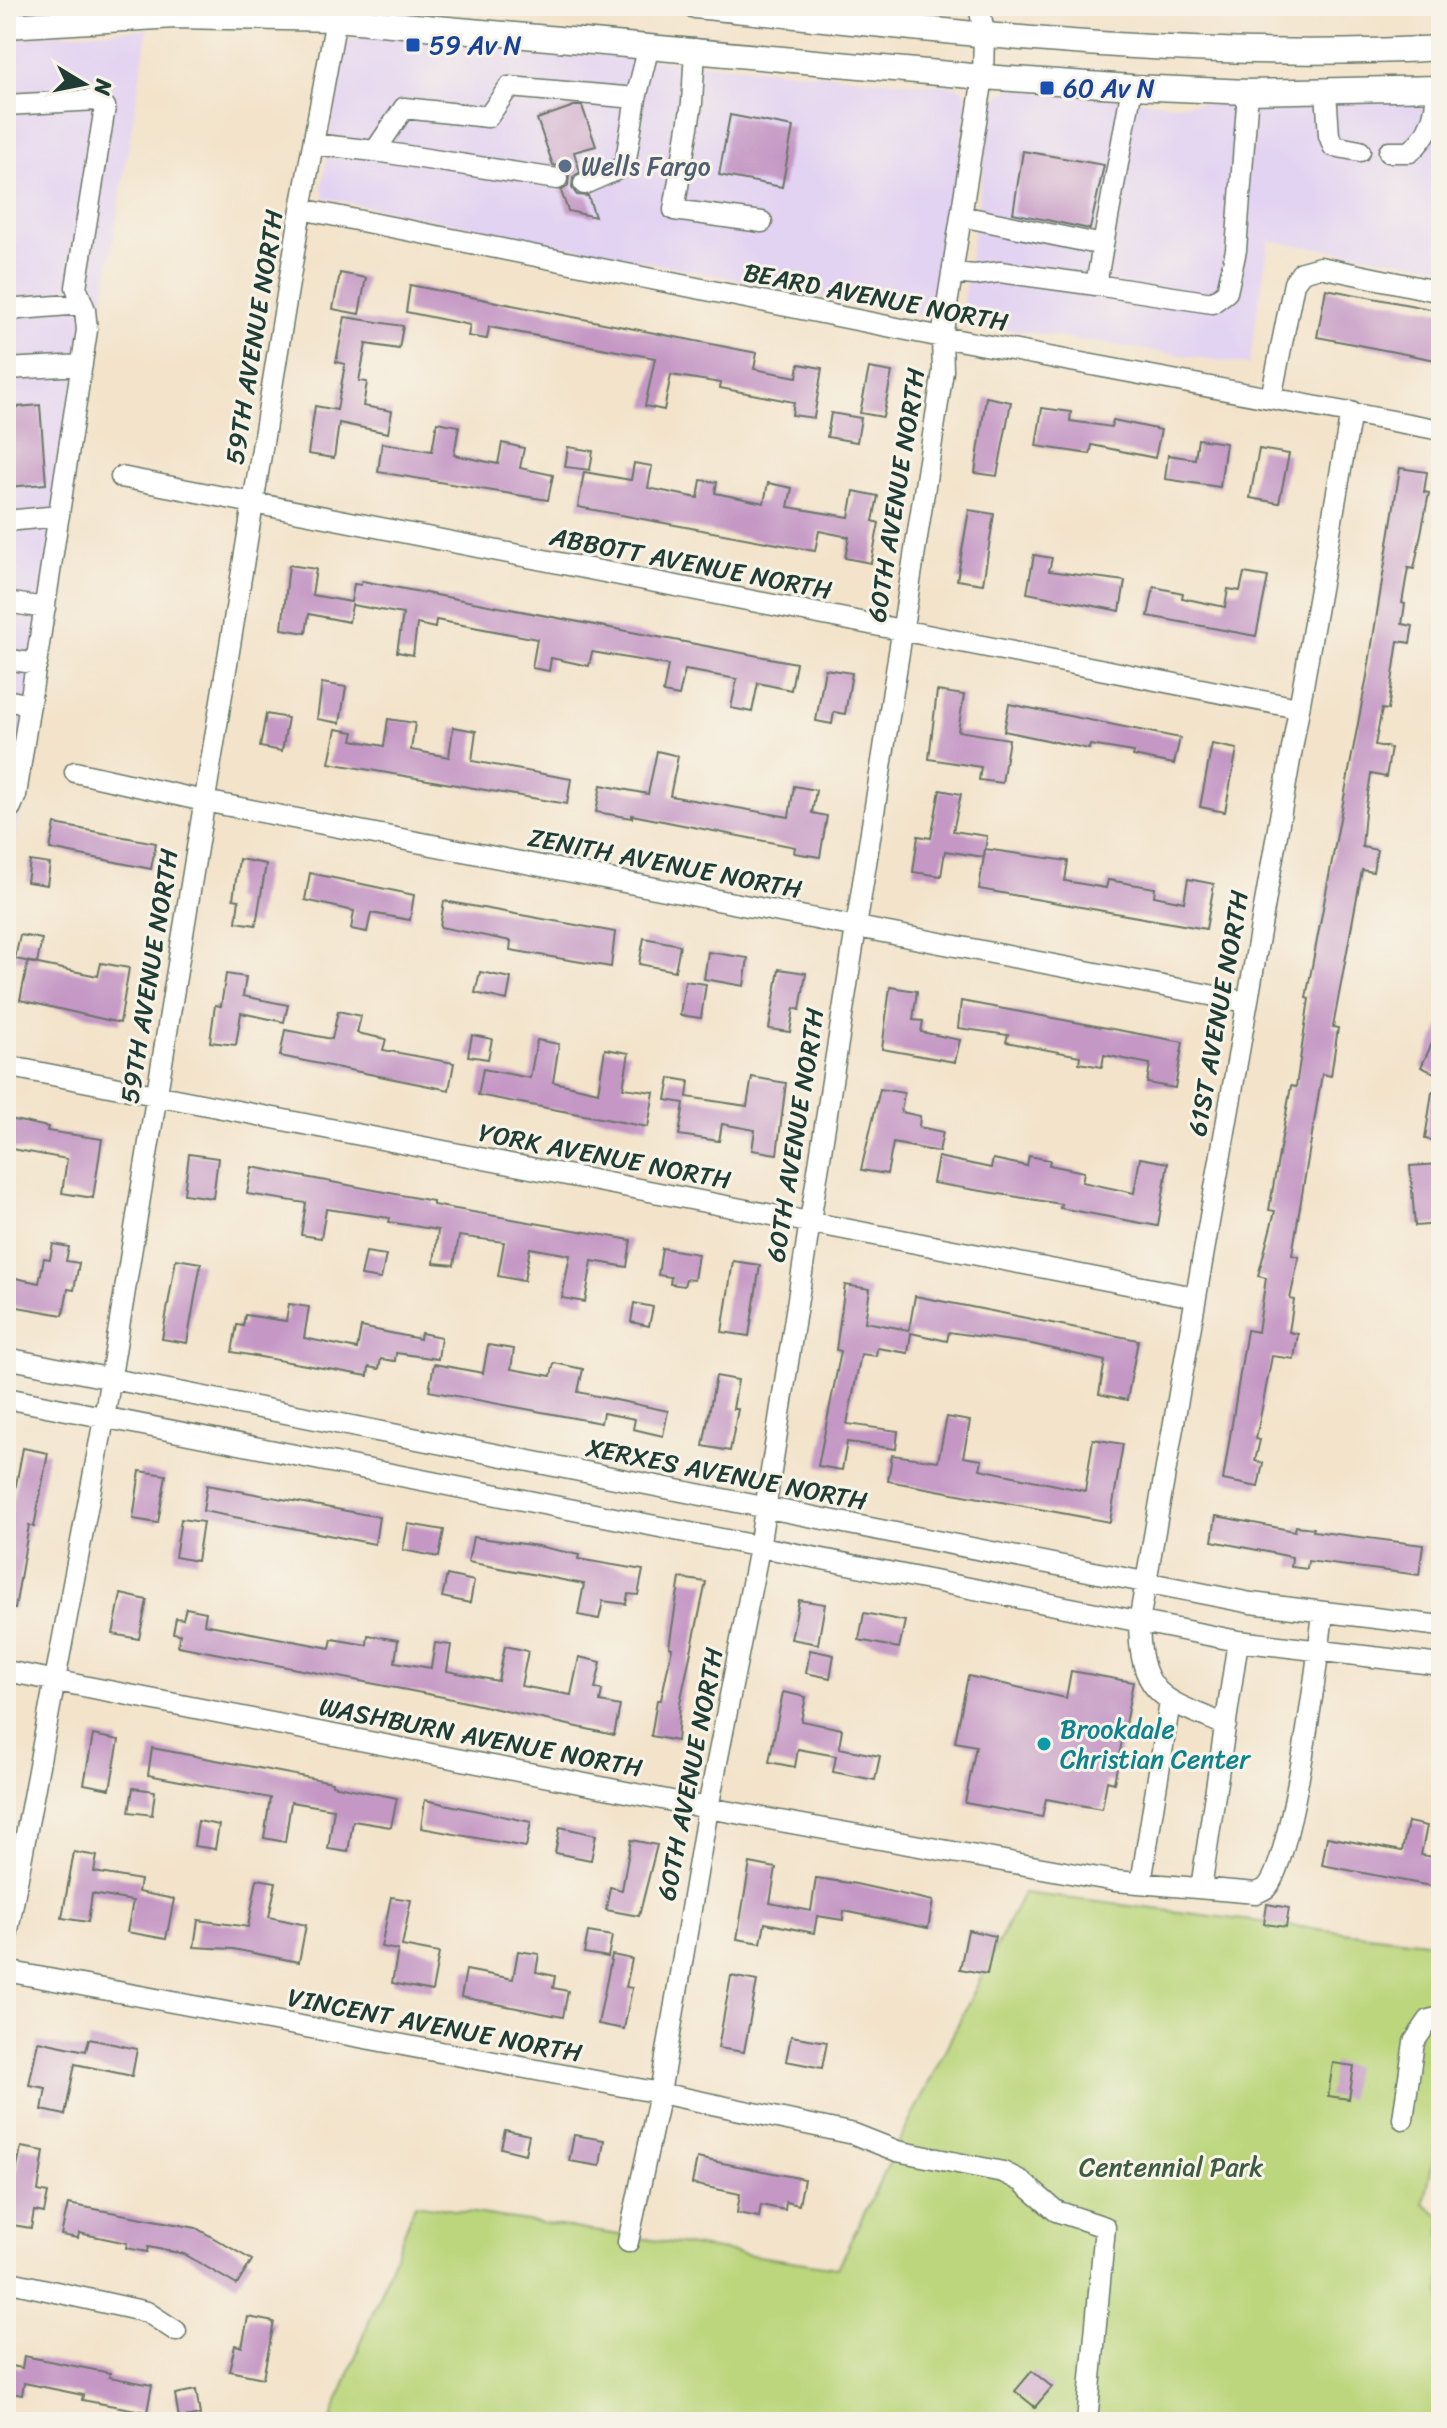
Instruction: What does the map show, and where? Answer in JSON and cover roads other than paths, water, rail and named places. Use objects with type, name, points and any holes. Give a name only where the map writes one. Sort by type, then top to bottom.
[{"type":"main road","points":[[695,6],[1100,44],[1262,52],[1441,48]]},
{"type":"main road","points":[[6,26],[175,16],[336,19],[983,77],[1132,87],[1248,92],[1439,89]]},
{"type":"street","name":"60TH AVENUE NORTH","points":[[628,2242],[660,2093],[708,1808],[759,1548],[943,371],[942,337],[983,77],[984,32],[979,6]]},
{"type":"street","name":"59TH AVENUE NORTH","points":[[6,1941],[104,1419],[301,209],[336,19]]},
{"type":"street","points":[[584,184],[625,166],[636,98],[649,46]]},
{"type":"street","points":[[695,49],[692,103],[674,210],[762,222]]},
{"type":"street","points":[[375,151],[404,108],[488,117],[509,87],[636,98]]},
{"type":"street","points":[[1096,285],[1132,87]]},
{"type":"street","points":[[1389,152],[1410,152],[1431,125],[1439,89]]},
{"type":"street","points":[[952,273],[975,275],[1000,272],[1212,303],[1227,292],[1236,250],[1248,92]]},
{"type":"street","points":[[1326,92],[1329,135],[1333,146],[1360,151]]},
{"type":"street","points":[[6,105],[97,100],[105,107],[76,287],[87,330],[16,795],[11,807],[6,809]]},
{"type":"street","points":[[313,144],[557,179]]},
{"type":"street","name":"BEARD AVENUE NORTH","points":[[301,209],[942,337],[1441,430]]},
{"type":"street","points":[[961,216],[1103,245]]},
{"type":"street","points":[[1271,398],[1294,283],[1302,272],[1320,267],[1343,269],[1441,292]]},
{"type":"street","points":[[6,310],[82,304]]},
{"type":"street","points":[[6,369],[82,365]]},
{"type":"street","name":"61ST AVENUE NORTH","points":[[1170,1702],[1153,1686],[1140,1659],[1139,1622],[1351,412]]},
{"type":"street","name":"ABBOTT AVENUE NORTH","points":[[121,477],[1298,708]]},
{"type":"street","points":[[6,521],[59,516]]},
{"type":"street","points":[[6,602],[45,608]]},
{"type":"street","points":[[6,659],[37,664]]},
{"type":"street","points":[[6,700],[30,705]]},
{"type":"street","name":"ZENITH AVENUE NORTH","points":[[75,772],[204,801],[1246,1002]]},
{"type":"street","name":"YORK AVENUE NORTH","points":[[6,1066],[1194,1297]]},
{"type":"street","name":"XERXES AVENUE NORTH","points":[[6,1358],[1147,1582],[1323,1613],[1441,1626]]},
{"type":"street","points":[[6,1398],[1238,1641],[1441,1665]]},
{"type":"street","points":[[1319,1651],[1323,1613]]},
{"type":"street","points":[[1201,1888],[1238,1641]]},
{"type":"street","name":"WASHBURN AVENUE NORTH","points":[[6,1671],[708,1808],[947,1851],[1141,1883],[1256,1893],[1268,1887],[1277,1866],[1300,1776],[1319,1651]]},
{"type":"street","points":[[1141,1883],[1170,1702],[1226,1725]]},
{"type":"street","name":"VINCENT AVENUE NORTH","points":[[6,1971],[660,2093],[854,2134],[897,2151],[1003,2172],[1021,2181],[1056,2211],[1105,2227],[1087,2422]]},
{"type":"street","points":[[1403,2119],[1414,2042],[1429,2020],[1441,2017]]},
{"type":"street","points":[[6,2281],[147,2312],[176,2331]]},
{"type":"place","name":"59 Av N","points":[[413,45]]},
{"type":"place","name":"60 Av N","points":[[1047,88]]},
{"type":"place","name":"Wells Fargo","points":[[565,166]]},
{"type":"place","name":"Brookdale Christian Center","points":[[1044,1744]]},
{"type":"park label","name":"Centennial Park","points":[[1171,2167]]}]
